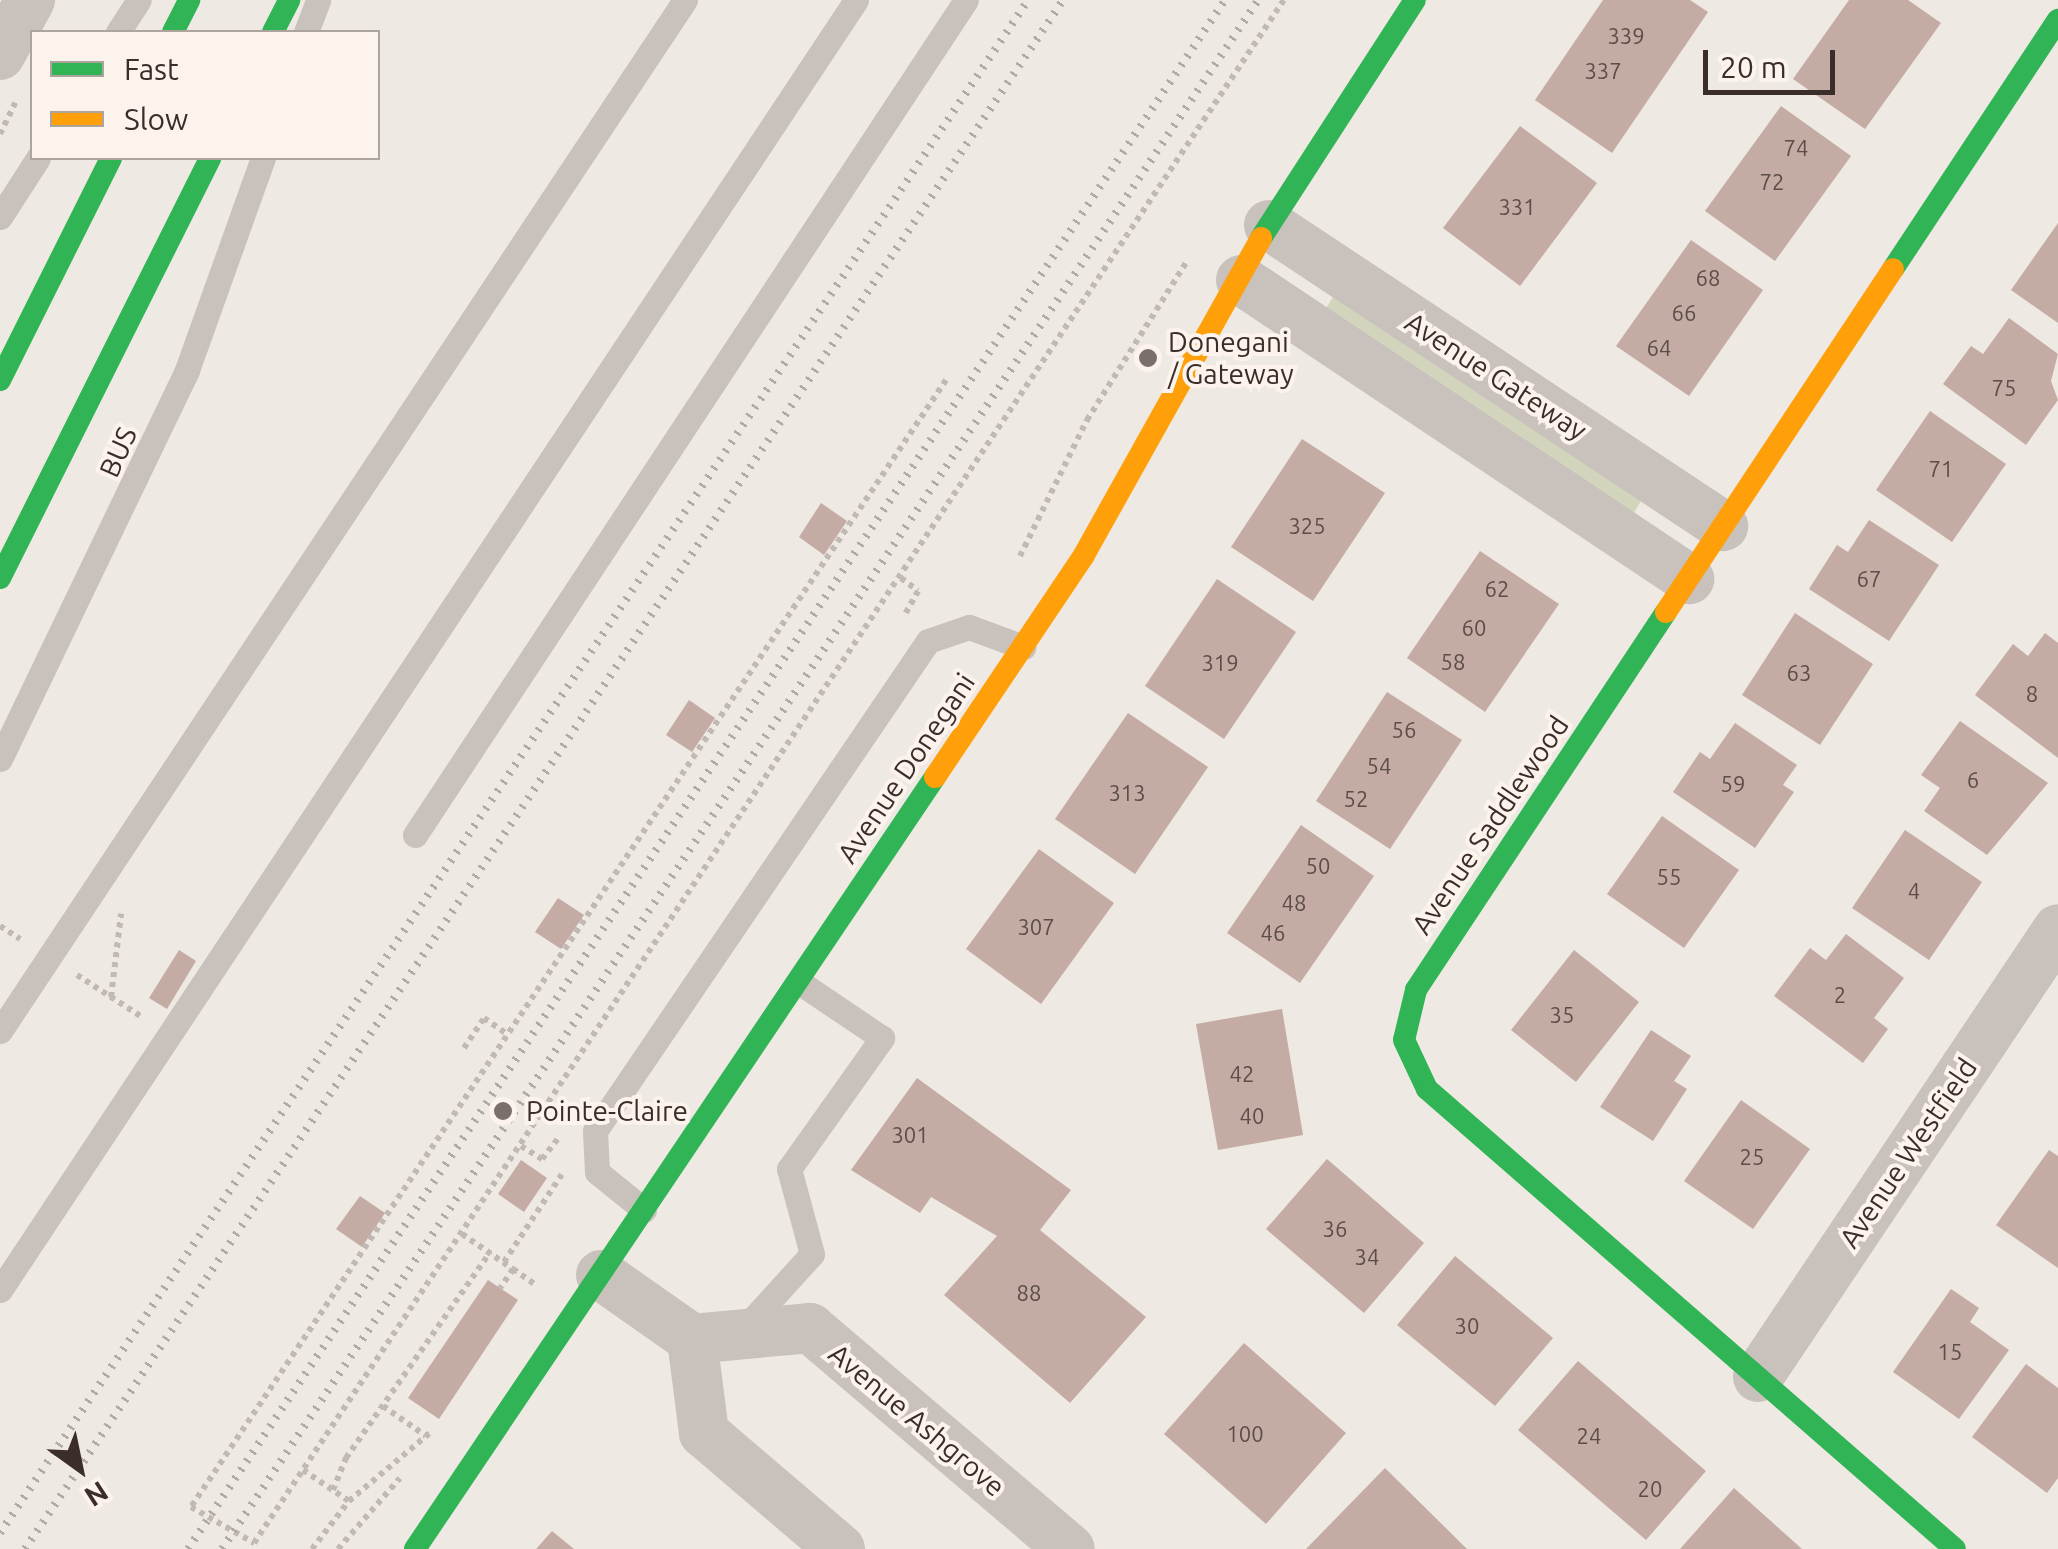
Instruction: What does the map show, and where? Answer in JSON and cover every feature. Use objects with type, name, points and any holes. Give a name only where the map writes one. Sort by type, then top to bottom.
[{"type":"main road","points":[[174,30],[190,0]]},
{"type":"main road","points":[[274,30],[289,0]]},
{"type":"main road","name":"Avenue Donegani","points":[[416,1549],[1023,647],[1241,280],[1269,225],[1415,0]]},
{"type":"main road","name":"Avenue Saddlewood","points":[[1955,1549],[1428,1088],[1404,1040],[1416,990],[2058,20]]},
{"type":"main road","points":[[0,380],[110,160]]},
{"type":"main road","points":[[0,578],[209,160]]},
{"type":"street","points":[[0,56],[30,0]]},
{"type":"street","name":"Avenue Gateway","points":[[1269,225],[1723,526]]},
{"type":"street","points":[[1241,280],[1689,580]]},
{"type":"street","name":"Avenue Westfield","points":[[1758,1377],[2058,929]]},
{"type":"street","points":[[601,1275],[716,1336],[704,1433],[840,1549]]},
{"type":"street","name":"Avenue Ashgrove","points":[[716,1336],[810,1328],[1070,1549]]},
{"type":"lane","points":[[119,30],[138,0]]},
{"type":"lane","points":[[307,30],[318,0]]},
{"type":"lane","points":[[0,1031],[685,0]]},
{"type":"lane","points":[[0,1290],[856,0]]},
{"type":"lane","points":[[415,836],[966,0]]},
{"type":"lane","points":[[0,217],[37,160]]},
{"type":"lane","name":"BUS","points":[[0,760],[146,463],[262,160]]},
{"type":"lane","points":[[644,1210],[598,1172],[592,1141],[605,1117],[928,641],[969,627],[1023,647]]},
{"type":"lane","points":[[716,1336],[812,1254],[788,1169],[882,1038],[799,982]]},
{"type":"path","points":[[946,380],[191,1506],[254,1543],[1284,0]]},
{"type":"path","points":[[901,578],[918,591],[907,607]]},
{"type":"path","points":[[110,996],[120,903]]},
{"type":"path","points":[[0,926],[27,944]]},
{"type":"path","points":[[68,969],[153,1024]]},
{"type":"path","points":[[464,1048],[484,1018],[507,1034]]},
{"type":"path","points":[[521,1146],[542,1159],[553,1144]]},
{"type":"path","points":[[504,1262],[562,1175],[569,1185]]},
{"type":"path","points":[[462,1234],[533,1284]]},
{"type":"path","points":[[333,1490],[383,1406],[490,1252]]},
{"type":"path","points":[[500,1288],[513,1268]]},
{"type":"path","points":[[527,1302],[542,1271]]},
{"type":"path","points":[[383,1406],[426,1436]]},
{"type":"path","points":[[312,1549],[349,1501],[441,1425]]},
{"type":"path","points":[[303,1470],[349,1501]]},
{"type":"path","points":[[338,1549],[375,1504]]},
{"type":"path","points":[[332,1523],[341,1528]]},
{"type":"green space","points":[[1333,297],[1641,501],[1632,516],[1325,310]]},
{"type":"building","points":[[1603,0],[1690,0],[1708,12],[1612,153],[1535,100]]},
{"type":"building","points":[[1849,0],[1908,0],[1941,23],[1865,129],[1793,79]]},
{"type":"building","points":[[1781,106],[1851,156],[1775,261],[1705,211]]},
{"type":"building","points":[[1520,126],[1597,183],[1520,286],[1443,228]]},
{"type":"building","points":[[2058,223],[2058,323],[2011,290]]},
{"type":"building","points":[[1691,240],[1763,290],[1689,396],[1616,346]]},
{"type":"building","points":[[2009,318],[2058,354],[2051,381],[2058,400],[2026,445],[1943,384],[1971,346],[1983,354]]},
{"type":"building","points":[[1930,411],[2006,464],[1952,542],[1876,490]]},
{"type":"building","points":[[1302,439],[1385,493],[1313,601],[1231,547]]},
{"type":"building","points":[[821,503],[847,521],[824,555],[799,537]]},
{"type":"building","points":[[1869,520],[1939,565],[1889,641],[1809,589],[1837,545],[1848,552]]},
{"type":"building","points":[[1480,551],[1559,604],[1485,712],[1407,658]]},
{"type":"building","points":[[1217,579],[1296,632],[1224,739],[1145,686]]},
{"type":"building","points":[[1795,613],[1873,664],[1820,745],[1742,695]]},
{"type":"building","points":[[2045,633],[2058,643],[2058,758],[1975,695],[2013,644],[2028,656]]},
{"type":"building","points":[[1387,692],[1462,740],[1390,849],[1316,801]]},
{"type":"building","points":[[689,700],[715,718],[692,752],[666,735]]},
{"type":"building","points":[[1128,713],[1208,767],[1135,874],[1055,819]]},
{"type":"building","points":[[1960,721],[2048,783],[1987,855],[1924,811],[1940,788],[1921,775]]},
{"type":"building","points":[[1735,723],[1797,765],[1783,785],[1794,792],[1755,848],[1673,792],[1700,752],[1710,759]]},
{"type":"building","points":[[1662,816],[1739,870],[1684,948],[1607,894]]},
{"type":"building","points":[[1301,825],[1374,876],[1300,983],[1227,933]]},
{"type":"building","points":[[1905,830],[1982,882],[1929,960],[1852,908]]},
{"type":"building","points":[[1039,849],[1114,903],[1041,1004],[966,949]]},
{"type":"building","points":[[558,898],[584,915],[561,949],[535,932]]},
{"type":"building","points":[[1846,934],[1904,978],[1874,1018],[1888,1029],[1863,1063],[1774,996],[1810,948],[1826,960]]},
{"type":"building","points":[[179,950],[196,961],[167,1009],[149,998]]},
{"type":"building","points":[[1574,950],[1639,1002],[1576,1082],[1511,1030]]},
{"type":"building","points":[[1282,1009],[1303,1135],[1218,1150],[1196,1024]]},
{"type":"building","points":[[1651,1030],[1691,1056],[1674,1081],[1687,1089],[1653,1141],[1600,1107]]},
{"type":"building","points":[[917,1078],[1071,1190],[1040,1230],[1146,1317],[1070,1403],[944,1295],[997,1236],[931,1197],[920,1213],[851,1170]]},
{"type":"building","points":[[1741,1100],[1810,1149],[1753,1229],[1684,1181]]},
{"type":"building","points":[[2049,1150],[2058,1156],[2058,1268],[1996,1225]]},
{"type":"building","points":[[1327,1159],[1424,1243],[1364,1313],[1266,1229]]},
{"type":"building","points":[[521,1160],[547,1178],[524,1212],[498,1194]]},
{"type":"building","points":[[360,1196],[385,1213],[362,1247],[336,1229]]},
{"type":"building","points":[[1455,1256],[1553,1338],[1495,1406],[1397,1325]]},
{"type":"building","points":[[488,1280],[518,1300],[439,1419],[408,1398]]},
{"type":"building","points":[[1951,1289],[1979,1308],[1970,1322],[2009,1350],[1959,1419],[1893,1372]]},
{"type":"building","points":[[1244,1343],[1346,1433],[1266,1524],[1164,1434]]},
{"type":"building","points":[[1578,1361],[1706,1471],[1646,1540],[1518,1430]]},
{"type":"building","points":[[2026,1364],[2058,1388],[2058,1478],[2047,1493],[1972,1437]]},
{"type":"building","points":[[1385,1468],[1467,1549],[1306,1549]]},
{"type":"building","points":[[1734,1488],[1802,1549],[1680,1549]]},
{"type":"building","points":[[552,1531],[574,1549],[536,1549]]},
{"type":"railway","points":[[0,1533],[1028,0]]},
{"type":"railway","points":[[25,1549],[1063,0]]},
{"type":"railway","points":[[188,1549],[1225,0]]},
{"type":"railway","points":[[222,1549],[1258,0]]},
{"type":"traffic: fast","points":[[174,30],[189,0]]},
{"type":"traffic: fast","points":[[274,30],[289,0]]},
{"type":"traffic: fast","points":[[1261,238],[1415,0]]},
{"type":"traffic: fast","points":[[1893,269],[2058,20]]},
{"type":"traffic: fast","points":[[0,380],[110,160]]},
{"type":"traffic: fast","points":[[0,578],[209,160]]},
{"type":"traffic: fast","points":[[1666,612],[1416,990],[1404,1040],[1427,1089],[1955,1549]]},
{"type":"traffic: fast","points":[[415,1549],[935,777]]},
{"type":"traffic: slow","points":[[935,777],[1084,555],[1261,238]]},
{"type":"traffic: slow","points":[[1666,612],[1893,269]]},
{"type":"place","name":"Donegani / Gateway","points":[[1148,358]]},
{"type":"place","name":"Pointe-Claire","points":[[503,1111]]}]
